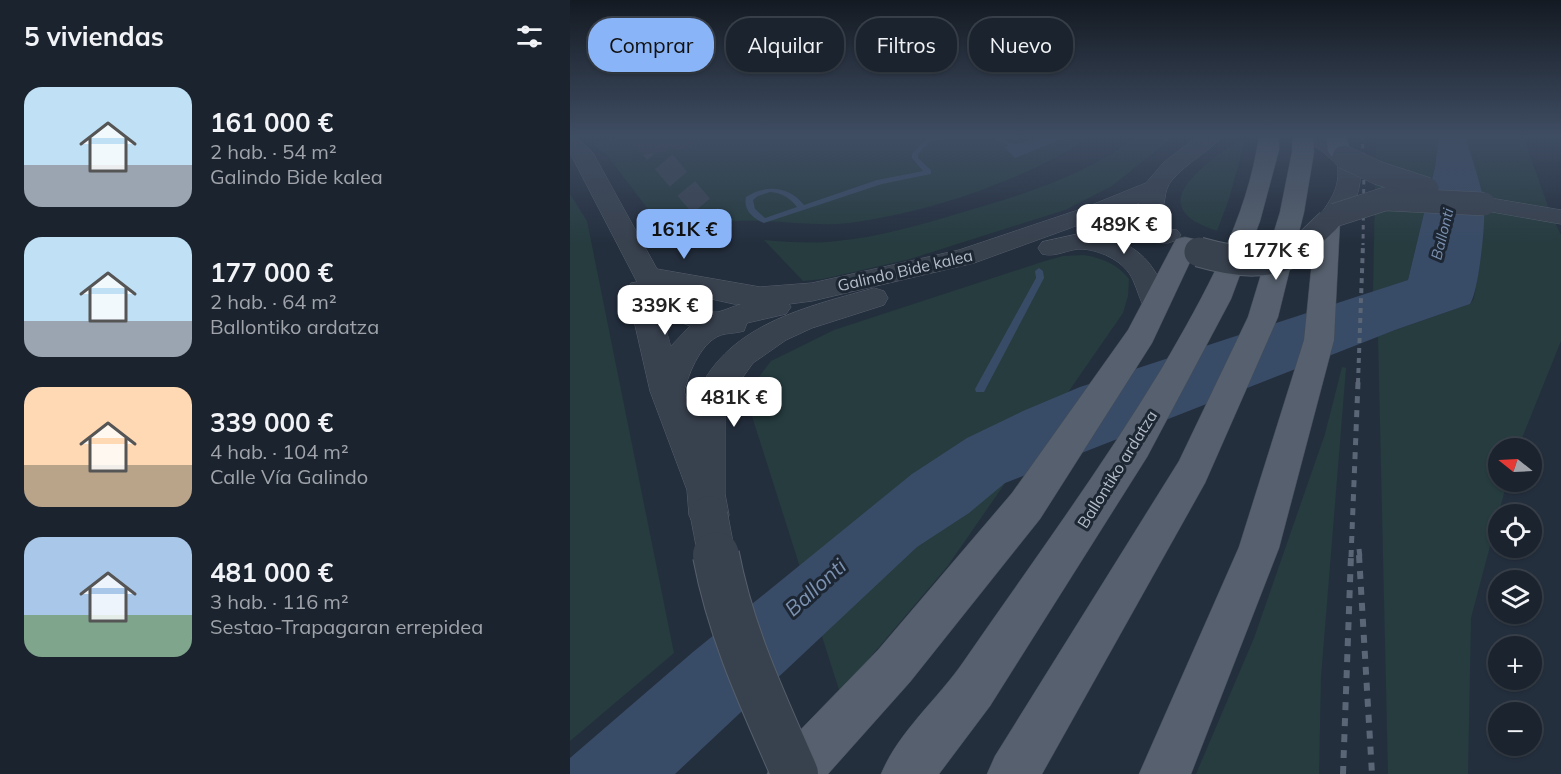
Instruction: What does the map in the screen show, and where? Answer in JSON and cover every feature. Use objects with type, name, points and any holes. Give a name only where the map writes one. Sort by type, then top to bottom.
[{"type":"main road","name":"Ballontiko ardatza","points":[[907,774],[973,689],[1134,446],[1217,299],[1248,221],[1262,171]]},
{"type":"main road","points":[[1013,774],[1192,472],[1263,316],[1292,212],[1299,171]]},
{"type":"main road","points":[[1165,774],[1259,548],[1319,340],[1332,218]]},
{"type":"main road","points":[[794,774],[894,666],[1026,506],[1141,334],[1184,244]]},
{"type":"street","points":[[1167,171],[1155,188],[1150,206],[1157,224],[1184,244]]},
{"type":"street","points":[[1332,218],[1351,180],[1350,171]]},
{"type":"street","points":[[1373,171],[1405,184],[1484,204],[1561,216]]},
{"type":"street","points":[[584,172],[644,283],[667,391],[707,504],[724,598],[746,664],[794,774]]},
{"type":"street","name":"Galindo Bide kalea","points":[[667,391],[682,355],[691,343],[732,330],[775,332],[816,306],[1093,213],[1155,188]]},
{"type":"street","points":[[1332,218],[1385,199],[1484,204]]},
{"type":"street","name":"Galindo Bide kalea","points":[[644,283],[712,290],[816,306],[1119,233],[1184,244],[1238,262],[1264,261],[1283,256],[1311,240],[1332,218]]},
{"type":"street","points":[[1076,242],[1100,244],[1133,258],[1145,274],[1156,304]]},
{"type":"street","points":[[644,283],[676,311],[732,330],[708,412],[707,504]]},
{"type":"green space","points":[[619,171],[1027,171],[944,203],[879,218],[834,224],[735,221],[702,229],[673,242]]},
{"type":"green space","points":[[1131,171],[1112,186],[1065,210],[910,259],[823,279],[803,281],[764,240],[809,243],[884,234],[1007,199],[1076,173]]},
{"type":"green space","points":[[1199,171],[1237,171],[1217,231],[1195,222],[1183,210],[1182,195]]},
{"type":"green space","points":[[1375,171],[1434,171],[1408,280],[1373,292]]},
{"type":"green space","points":[[1475,171],[1536,171],[1551,215],[1561,235],[1561,341],[1522,438],[1488,438],[1488,492],[1504,492],[1501,504],[1488,504],[1488,554],[1471,618],[1468,774],[1388,774],[1378,336],[1470,304],[1474,298],[1481,256],[1484,204]]},
{"type":"green space","points":[[570,194],[587,221],[674,653],[570,741]]},
{"type":"green space","points":[[1084,255],[1109,262],[1129,279],[1128,296],[1123,313],[947,567],[840,693],[750,410],[755,382],[771,361],[834,330],[1045,261],[1063,256]]},
{"type":"green space","points":[[1342,367],[1346,368],[1321,677],[1319,774],[1196,774],[1254,638],[1325,434]]},
{"type":"water","name":"Ballonti","points":[[1434,171],[1476,171],[1484,203],[1484,224],[1476,285],[1470,304],[1395,330],[1005,483],[969,513],[917,547],[675,774],[570,774],[570,758],[693,652],[912,474],[967,438],[1080,387],[1408,280]]},
{"type":"waterway","points":[[802,208],[791,196],[777,191],[763,191],[749,199],[751,209],[764,221],[880,182],[927,171]]},
{"type":"waterway","points":[[980,389],[1040,278],[1039,271]]},
{"type":"tunnel","points":[[672,171],[730,240]]},
{"type":"railway","points":[[1363,245],[1364,171]]},
{"type":"railway","points":[[1358,383],[1363,244]]},
{"type":"railway","points":[[1351,557],[1358,382]]},
{"type":"railway","points":[[1359,549],[1360,557]]},
{"type":"railway","points":[[1343,774],[1351,555]]},
{"type":"railway","points":[[1359,555],[1372,774]]}]
